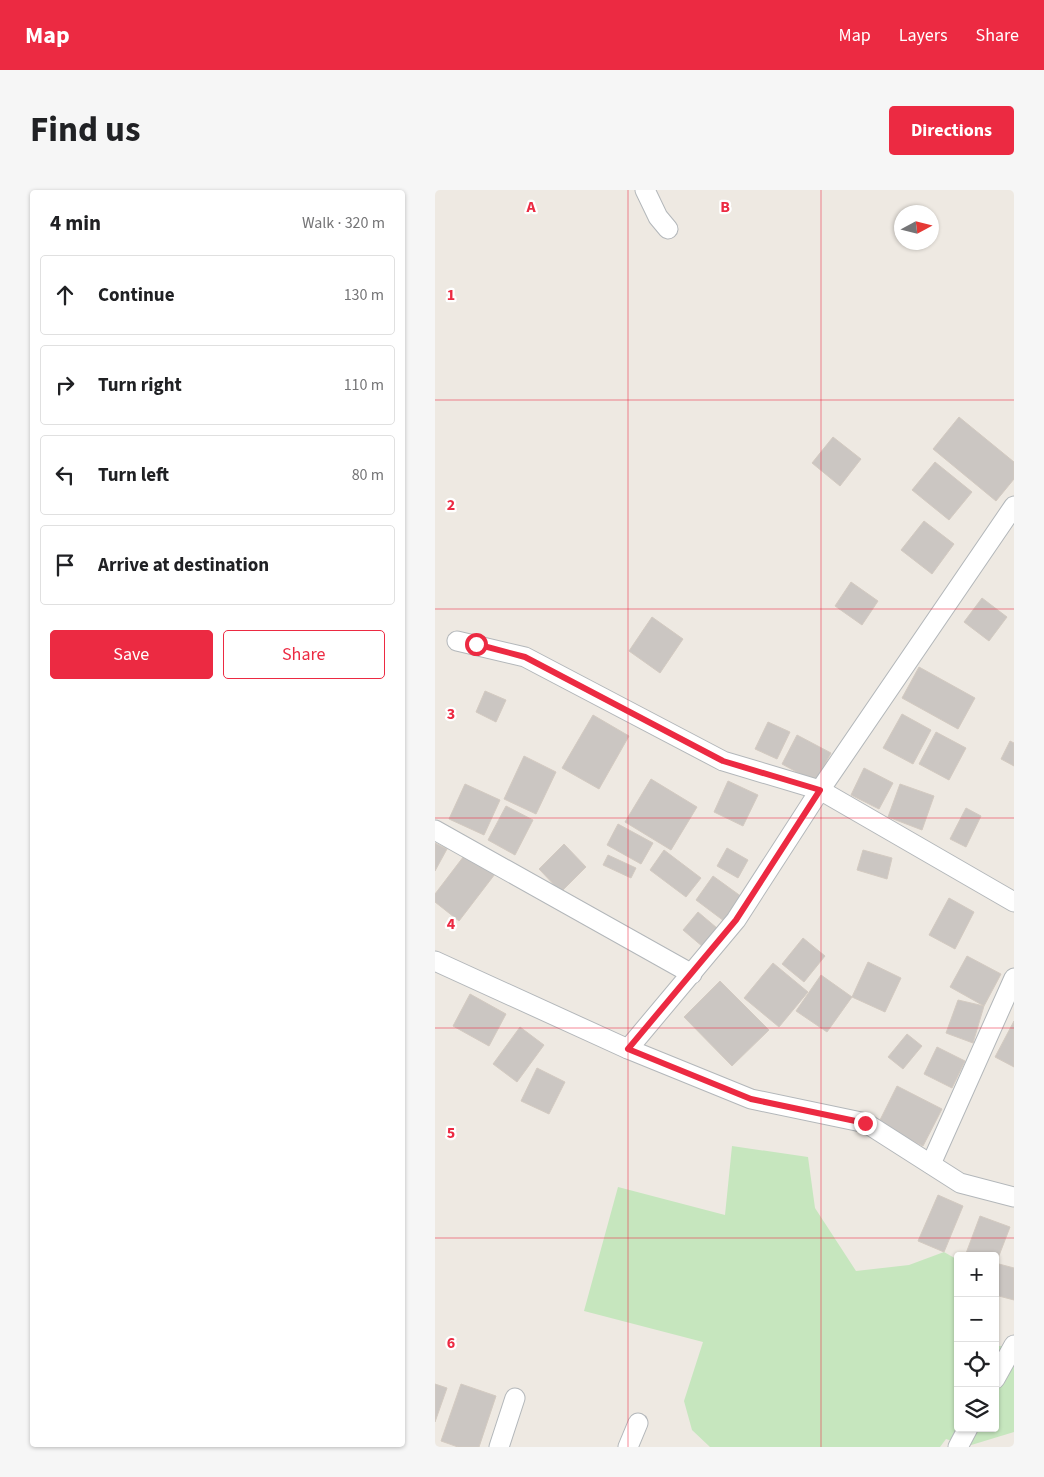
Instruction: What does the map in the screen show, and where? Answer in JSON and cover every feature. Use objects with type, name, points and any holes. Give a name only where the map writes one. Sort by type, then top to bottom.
[{"type":"street","points":[[645,190],[658,217],[668,229]]},
{"type":"street","points":[[628,1049],[736,920],[820,790],[1014,506]]},
{"type":"street","points":[[457,641],[525,657],[723,761],[820,790],[1014,902]]},
{"type":"street","points":[[435,830],[691,974]]},
{"type":"street","points":[[435,961],[628,1049],[751,1099],[865,1123],[960,1183],[1014,1197]]},
{"type":"street","points":[[931,1164],[1014,978]]},
{"type":"street","points":[[999,1372],[1014,1345]]},
{"type":"street","points":[[499,1447],[515,1398]]},
{"type":"street","points":[[627,1447],[638,1423]]},
{"type":"street","points":[[958,1447],[966,1432]]},
{"type":"green space","points":[[732,1146],[808,1157],[815,1208],[856,1271],[909,1265],[944,1252],[954,1258],[954,1432],[999,1432],[999,1346],[1007,1346],[1014,1335],[1014,1432],[968,1446],[946,1439],[940,1447],[710,1447],[692,1430],[684,1401],[703,1342],[584,1311],[618,1187],[725,1215]]},
{"type":"building","points":[[959,417],[1014,462],[1014,479],[996,501],[933,449]]},
{"type":"building","points":[[833,437],[861,459],[840,486],[812,463]]},
{"type":"building","points":[[935,462],[972,492],[949,520],[912,490]]},
{"type":"building","points":[[924,521],[954,544],[932,574],[901,550]]},
{"type":"building","points":[[851,582],[878,601],[862,625],[835,606]]},
{"type":"building","points":[[982,598],[1007,617],[989,641],[964,622]]},
{"type":"building","points":[[652,617],[683,639],[660,673],[629,651]]},
{"type":"building","points":[[919,667],[975,698],[958,729],[902,698]]},
{"type":"building","points":[[485,691],[506,700],[496,722],[476,712]]},
{"type":"building","points":[[902,714],[931,730],[913,764],[883,748]]},
{"type":"building","points":[[593,715],[629,736],[599,789],[562,768]]},
{"type":"building","points":[[768,722],[790,732],[777,759],[755,749]]},
{"type":"building","points":[[936,732],[966,748],[949,780],[919,764]]},
{"type":"building","points":[[797,735],[831,753],[815,782],[782,764]]},
{"type":"building","points":[[1010,741],[1014,743],[1014,766],[1001,759]]},
{"type":"building","points":[[524,756],[556,772],[536,814],[504,799]]},
{"type":"building","points":[[864,768],[893,783],[879,809],[851,795]]},
{"type":"building","points":[[651,779],[697,807],[671,850],[625,822]]},
{"type":"building","points":[[728,781],[758,795],[743,826],[714,812]]},
{"type":"building","points":[[465,784],[500,800],[484,835],[449,819]]},
{"type":"building","points":[[900,784],[934,796],[922,830],[888,817]]},
{"type":"building","points":[[506,806],[533,820],[515,855],[488,840]]},
{"type":"building","points":[[966,808],[981,816],[966,847],[950,839]]},
{"type":"building","points":[[618,824],[653,843],[641,864],[607,845]]},
{"type":"building","points":[[435,843],[447,849],[435,871]]},
{"type":"building","points":[[564,844],[586,867],[561,892],[539,869]]},
{"type":"building","points":[[727,848],[748,860],[738,878],[717,866]]},
{"type":"building","points":[[664,850],[701,878],[686,897],[650,870]]},
{"type":"building","points":[[863,850],[892,858],[887,879],[857,870]]},
{"type":"building","points":[[467,852],[495,874],[459,921],[435,902],[435,894]]},
{"type":"building","points":[[608,855],[636,868],[631,878],[603,865]]},
{"type":"building","points":[[713,876],[742,897],[724,921],[696,900]]},
{"type":"building","points":[[949,898],[974,912],[955,949],[929,935]]},
{"type":"building","points":[[698,912],[724,934],[709,952],[683,930]]},
{"type":"building","points":[[803,938],[825,956],[804,982],[782,964]]},
{"type":"building","points":[[967,956],[1001,974],[984,1006],[950,987]]},
{"type":"building","points":[[868,962],[901,978],[885,1012],[852,997]]},
{"type":"building","points":[[773,963],[808,992],[779,1027],[744,998]]},
{"type":"building","points":[[821,975],[852,997],[827,1032],[796,1011]]},
{"type":"building","points":[[720,981],[769,1030],[732,1066],[684,1017]]},
{"type":"building","points":[[470,994],[506,1014],[489,1046],[453,1026]]},
{"type":"building","points":[[958,1000],[984,1006],[973,1043],[946,1033]]},
{"type":"building","points":[[1014,1021],[1014,1067],[995,1057]]},
{"type":"building","points":[[520,1027],[544,1045],[517,1082],[493,1064]]},
{"type":"building","points":[[907,1034],[922,1046],[903,1069],[888,1057]]},
{"type":"building","points":[[937,1047],[965,1061],[952,1088],[924,1074]]},
{"type":"building","points":[[537,1068],[565,1082],[549,1114],[521,1101]]},
{"type":"building","points":[[897,1086],[942,1109],[923,1146],[878,1124]]},
{"type":"building","points":[[938,1195],[963,1206],[944,1252],[918,1241]]},
{"type":"building","points":[[980,1216],[1010,1227],[999,1256],[999,1252],[966,1252]]},
{"type":"building","points":[[999,1264],[1014,1268],[1014,1300],[999,1296]]},
{"type":"building","points":[[435,1384],[447,1388],[435,1422]]},
{"type":"building","points":[[461,1384],[496,1396],[479,1447],[458,1447],[441,1441]]},
{"type":"route","points":[[476,644],[525,657],[723,761],[820,790],[736,920],[628,1049],[751,1099],[865,1123]]}]
